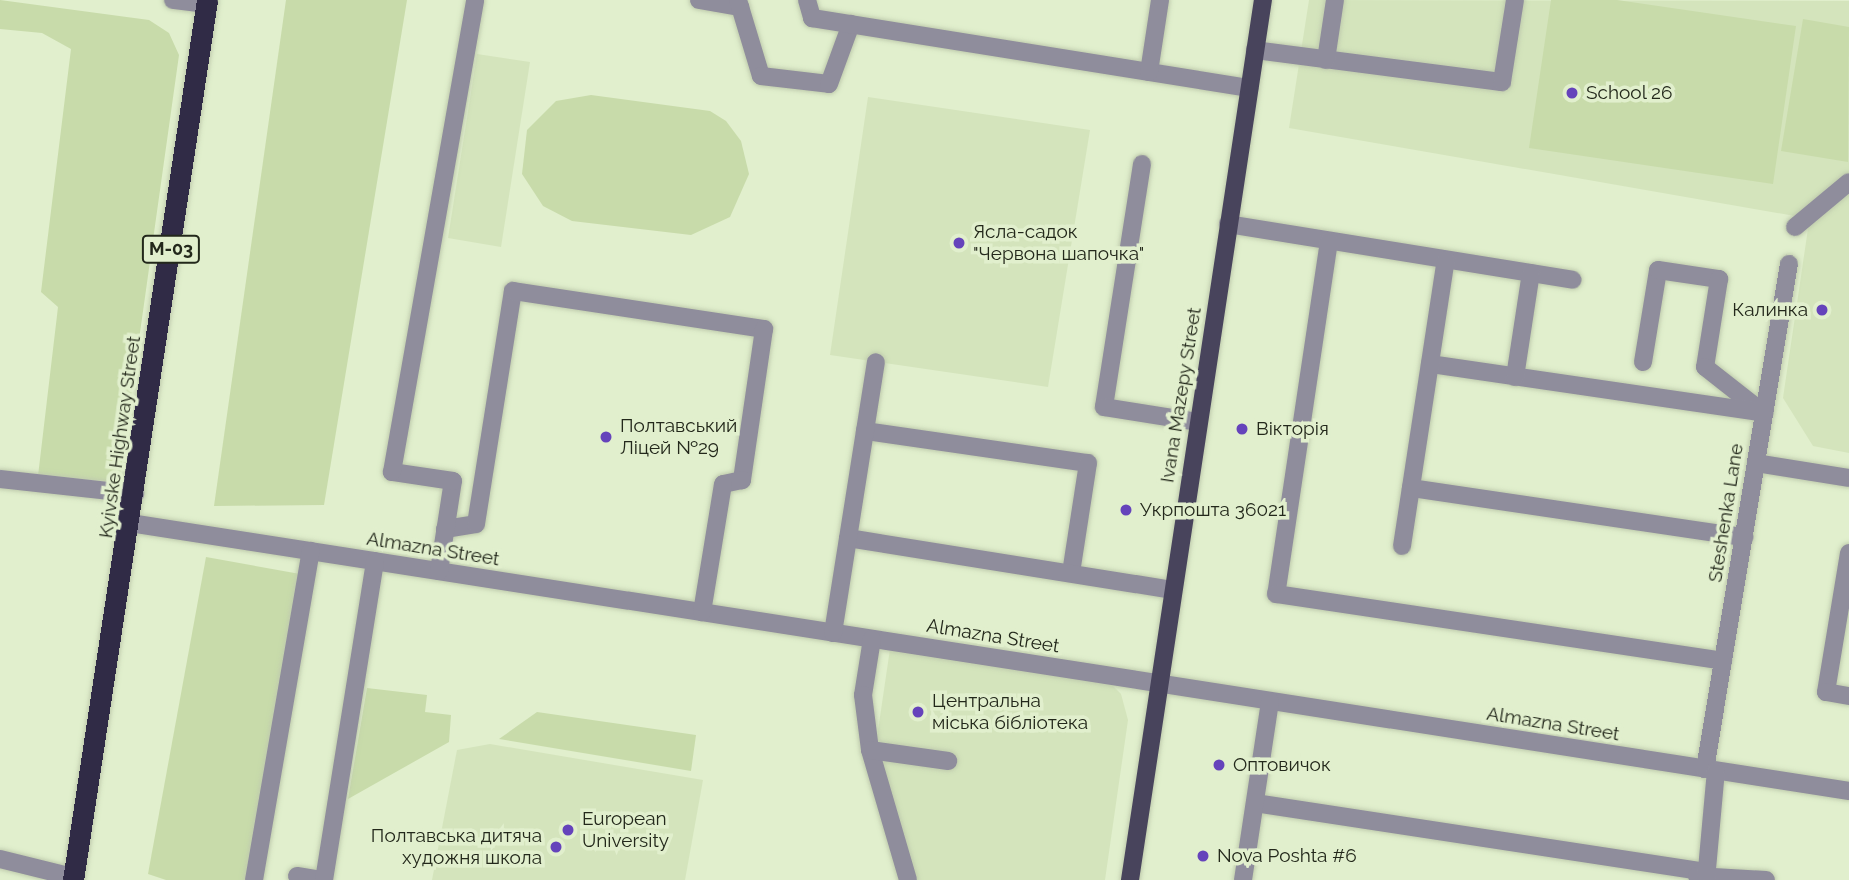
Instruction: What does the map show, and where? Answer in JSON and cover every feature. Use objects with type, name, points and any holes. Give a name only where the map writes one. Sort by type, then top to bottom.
[{"type":"highway","name":"Kyivske Highway Street","points":[[73,879],[131,523],[207,2]]},
{"type":"main road","name":"Ivana Mazepy Street","points":[[1130,880],[1157,683],[1263,0]]},
{"type":"street","points":[[173,0],[207,2]]},
{"type":"street","points":[[439,571],[453,481],[392,472],[475,0]]},
{"type":"street","points":[[699,0],[739,3],[761,76],[829,84],[851,24]]},
{"type":"street","points":[[807,0],[812,18],[1249,88]]},
{"type":"street","points":[[1149,72],[1160,0]]},
{"type":"street","points":[[1326,60],[1335,0]]},
{"type":"street","points":[[1255,50],[1502,82],[1515,0]]},
{"type":"street","points":[[1142,164],[1104,407],[1198,422]]},
{"type":"street","points":[[1795,227],[1849,182]]},
{"type":"street","points":[[1228,224],[1572,280]]},
{"type":"street","points":[[1329,241],[1276,594],[1723,661]]},
{"type":"street","points":[[1402,546],[1446,260]]},
{"type":"street","name":"Steshenka Lane","points":[[1706,876],[1711,770],[1723,661],[1788,264]]},
{"type":"street","points":[[1643,362],[1658,270],[1719,279],[1705,367],[1764,413]]},
{"type":"street","points":[[1515,376],[1531,273]]},
{"type":"street","points":[[446,529],[475,524],[513,291],[764,330],[743,480],[723,484],[702,612]]},
{"type":"street","points":[[833,633],[876,362]]},
{"type":"street","points":[[1430,364],[1764,413]]},
{"type":"street","points":[[865,431],[1088,463],[1071,573]]},
{"type":"street","points":[[1756,464],[1849,478]]},
{"type":"street","points":[[0,479],[135,494]]},
{"type":"street","points":[[1410,488],[1744,537]]},
{"type":"street","name":"Almazna Street","points":[[131,523],[1849,792]]},
{"type":"street","points":[[848,538],[1172,590]]},
{"type":"street","points":[[254,880],[311,551]]},
{"type":"street","points":[[1849,553],[1826,692],[1849,696]]},
{"type":"street","points":[[297,876],[323,880],[375,561]]},
{"type":"street","points":[[872,639],[863,695],[870,750],[908,880]]},
{"type":"street","points":[[1243,880],[1270,701]]},
{"type":"street","points":[[870,750],[948,761]]},
{"type":"street","points":[[1255,803],[1706,876],[1766,880]]},
{"type":"street","points":[[0,859],[73,879]]},
{"type":"street","points":[[1687,880],[1706,876]]},
{"type":"shaded area","points":[[0,0],[149,20],[169,33],[179,55],[119,482],[38,476],[58,307],[41,292],[71,49],[42,33],[0,29]]},
{"type":"shaded area","points":[[286,0],[407,0],[324,505],[214,506]]},
{"type":"shaded area","name":"School 26","points":[[1309,0],[1849,1],[1849,177],[1795,216],[1289,128]]},
{"type":"shaded area","points":[[1551,0],[1617,0],[1796,26],[1773,184],[1529,148]]},
{"type":"shaded area","points":[[1803,19],[1849,27],[1848,162],[1781,151]]},
{"type":"shaded area","points":[[477,54],[530,62],[501,247],[448,238]]},
{"type":"shaded area","points":[[591,95],[710,111],[726,121],[741,141],[749,174],[730,217],[691,235],[572,221],[543,206],[522,174],[527,130],[556,101]]},
{"type":"shaded area","name":"Ясла-садок \"Червона шапочка\"","points":[[868,97],[1090,130],[1048,387],[830,355]]},
{"type":"shaded area","name":"Калинка","points":[[1849,194],[1849,453],[1813,446],[1783,398],[1809,222]]},
{"type":"shaded area","points":[[206,557],[300,574],[248,880],[166,880],[148,874]]},
{"type":"shaded area","points":[[890,649],[1112,685],[1121,694],[1128,720],[1105,880],[917,880],[876,744]]},
{"type":"shaded area","points":[[367,688],[427,695],[425,712],[451,715],[449,742],[348,799]]},
{"type":"shaded area","points":[[537,712],[696,735],[691,771],[499,739]]},
{"type":"shaded area","name":"European University","points":[[490,744],[703,780],[685,880],[432,880],[457,750]]},
{"type":"place","name":"School 26","points":[[1572,93]]},
{"type":"place","name":"Ясла-садок \"Червона шапочка\"","points":[[959,243]]},
{"type":"place","name":"Калинка","points":[[1822,310]]},
{"type":"place","name":"Вікторія","points":[[1242,429]]},
{"type":"place","name":"Полтавський Ліцей №29","points":[[606,437]]},
{"type":"place","name":"Укрпошта 36021","points":[[1126,510]]},
{"type":"place","name":"Центральна міська бібліотека","points":[[918,712]]},
{"type":"place","name":"Оптовичок","points":[[1219,765]]},
{"type":"place","name":"European University","points":[[568,830]]},
{"type":"place","name":"Полтавська дитяча художня школа","points":[[556,847]]},
{"type":"place","name":"Nova Poshta #6","points":[[1203,856]]}]
